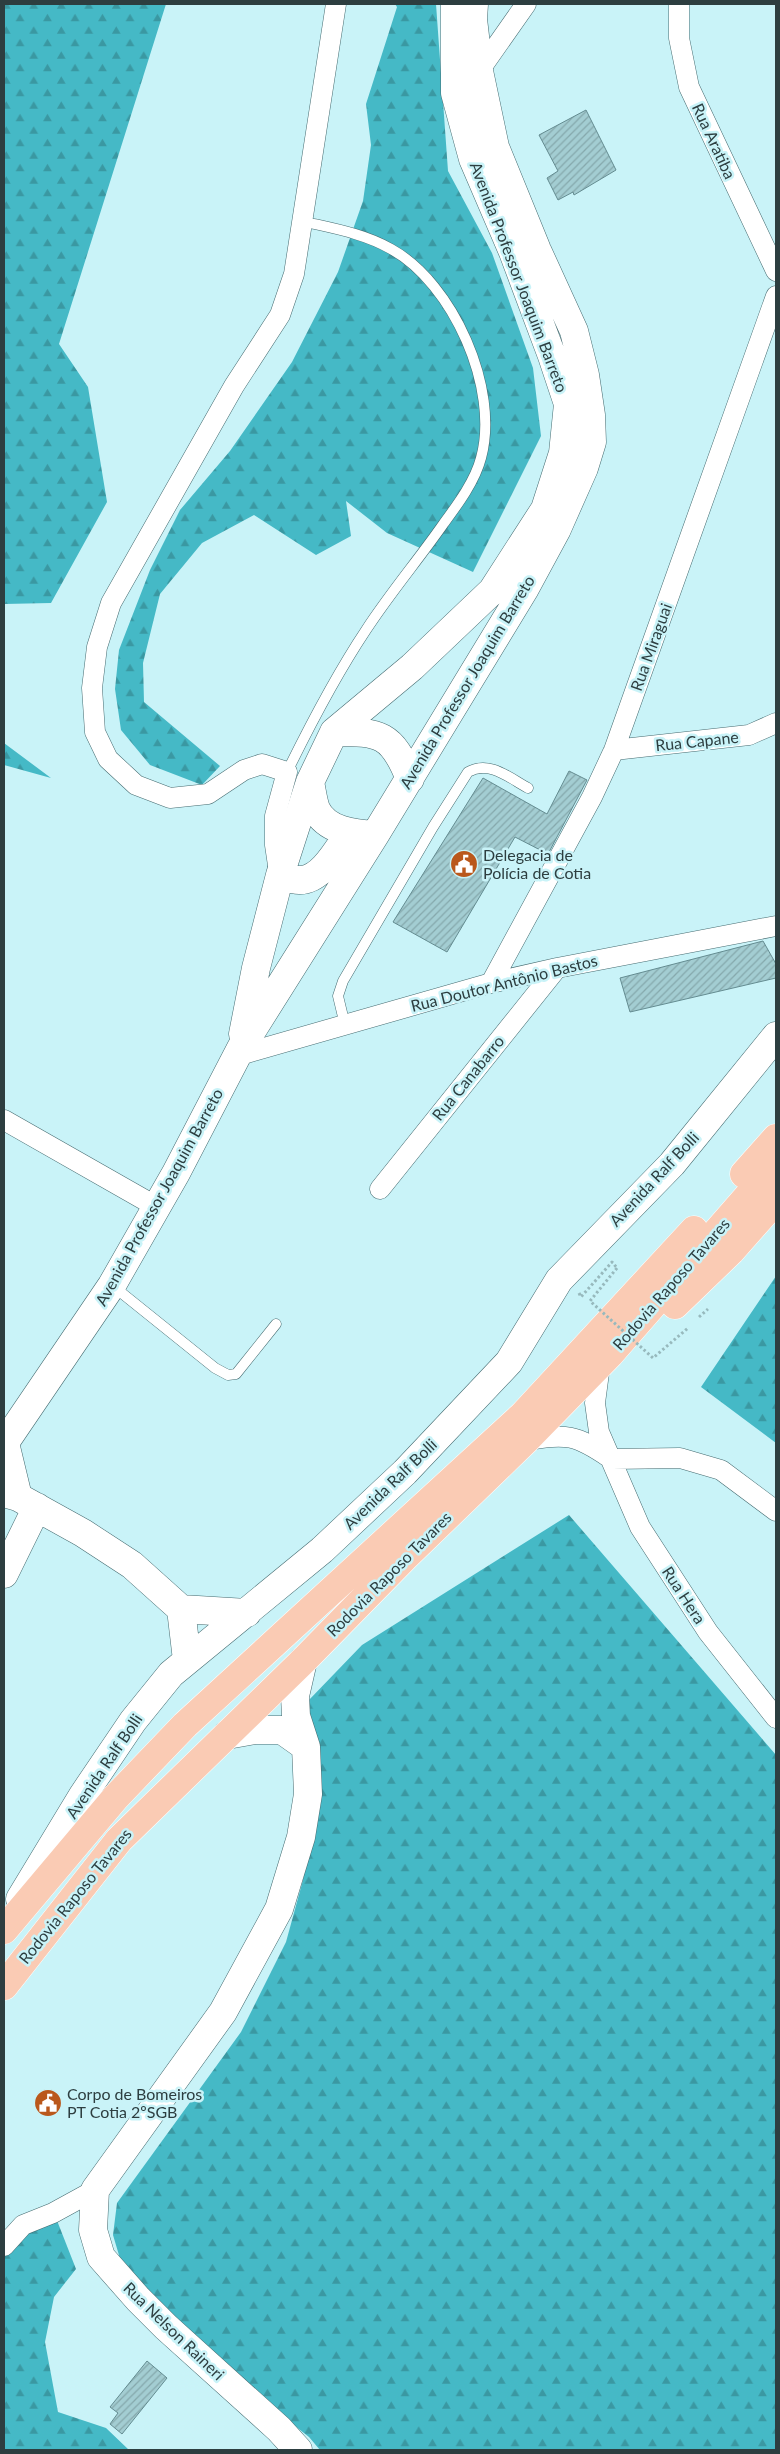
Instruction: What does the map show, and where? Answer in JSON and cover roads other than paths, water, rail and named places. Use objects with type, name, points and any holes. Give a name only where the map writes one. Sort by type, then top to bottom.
[{"type":"highway","points":[[736,1184],[776,1122]]},
{"type":"highway","name":"Rodovia Raposo Tavares","points":[[4,1930],[116,1797],[185,1725],[523,1415],[776,1138]]},
{"type":"highway","name":"Rodovia Raposo Tavares","points":[[4,1986],[118,1840],[227,1735],[404,1557],[526,1440],[605,1360],[776,1164]]},
{"type":"highway","points":[[605,1360],[666,1313],[731,1251],[776,1200]]},
{"type":"main road","name":"Avenida Professor Joaquim Barreto","points":[[239,1052],[256,968],[280,875],[298,777],[334,732],[412,667],[492,591],[545,509],[563,454],[568,404],[516,260],[473,159],[455,93],[455,4]]},
{"type":"main road","name":"Avenida Professor Joaquim Barreto","points":[[4,1444],[112,1285],[157,1207],[239,1052],[362,834],[410,778],[524,590],[557,529],[584,468],[592,442],[591,415],[585,375],[574,331],[537,250],[495,147],[479,71],[474,4]]},
{"type":"main road","points":[[334,732],[369,732],[387,739],[401,755],[410,778]]},
{"type":"main road","points":[[298,777],[316,811],[331,825],[362,834]]},
{"type":"main road","points":[[280,875],[300,880],[314,876],[362,834]]},
{"type":"main road","name":"Avenida Ralf Bolli","points":[[4,1926],[83,1795],[133,1721],[171,1674],[322,1550],[405,1472],[509,1362],[558,1280],[672,1164],[776,1036]]},
{"type":"main road","points":[[4,1444],[19,1499],[4,1574]]},
{"type":"main road","points":[[19,1499],[84,1533],[132,1565],[180,1609],[247,1613]]},
{"type":"main road","points":[[180,1609],[187,1660]]},
{"type":"main road","points":[[95,2190],[223,2012],[278,1909],[301,1837],[308,1794],[306,1747],[296,1716],[295,1696],[302,1661]]},
{"type":"main road","points":[[227,1735],[256,1730],[282,1730],[306,1747]]},
{"type":"main road","name":"Rua Nelson Raineri","points":[[95,2190],[93,2230],[101,2257],[166,2327],[279,2429],[298,2450]]},
{"type":"street","points":[[298,777],[262,764],[244,770],[208,794],[170,798],[136,785],[108,759],[95,732],[92,688],[97,647],[111,603],[234,386],[280,315],[294,274],[300,221],[336,4]]},
{"type":"street","points":[[479,71],[526,4]]},
{"type":"street","name":"Rua Aratiba","points":[[679,4],[679,38],[689,87],[776,272]]},
{"type":"street","name":"Rua Miraguai","points":[[491,983],[592,797],[614,750],[776,296]]},
{"type":"street","name":"Rua Capane","points":[[614,750],[749,735],[776,723]]},
{"type":"street","name":"Rua Doutor Antônio Bastos","points":[[239,1052],[345,1025],[491,983],[557,968],[776,926]]},
{"type":"street","name":"Rua Canabarro","points":[[380,1189],[557,968]]},
{"type":"street","points":[[4,1120],[157,1207]]},
{"type":"street","name":"Rua Hera","points":[[605,1360],[595,1403],[599,1432],[645,1535],[708,1632],[776,1718]]},
{"type":"street","points":[[526,1440],[562,1435],[587,1442],[612,1459],[680,1458],[721,1470],[776,1511]]},
{"type":"street","points":[[4,2246],[23,2225],[53,2213],[95,2190]]},
{"type":"lane","points":[[298,777],[328,690],[366,629],[462,498],[481,459],[487,420],[480,376],[467,338],[443,299],[417,269],[392,249],[362,236],[300,221]]},
{"type":"lane","points":[[345,1025],[338,996],[343,981],[433,827],[468,772],[478,767],[488,766],[528,788]]},
{"type":"lane","points":[[112,1285],[215,1368],[228,1375],[236,1374],[276,1324]]},
{"type":"place","name":"Delegacia de Polícia de Cotia","points":[[464,864]]},
{"type":"place","name":"Corpo de Bomeiros PT Cotia 2ºSGB","points":[[48,2103]]}]
